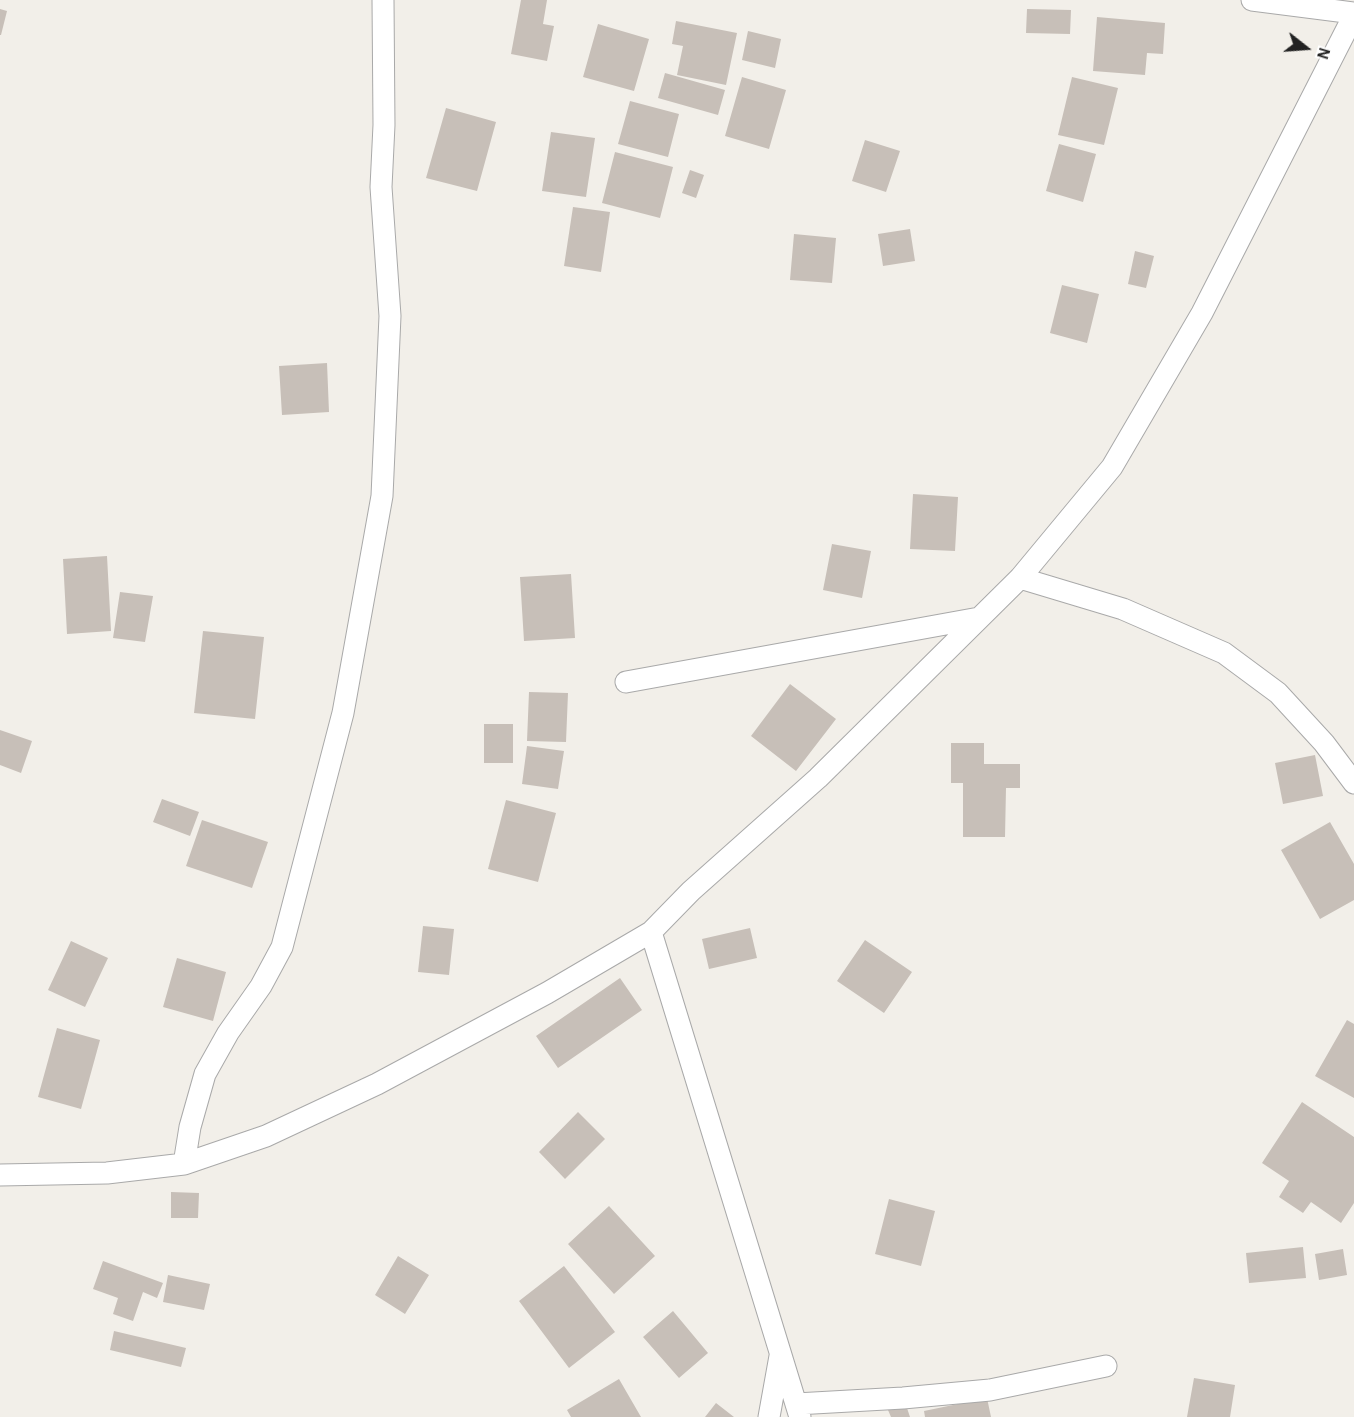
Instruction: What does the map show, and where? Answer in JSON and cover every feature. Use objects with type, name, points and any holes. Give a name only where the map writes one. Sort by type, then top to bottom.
[{"type":"street","points":[[184,1164],[190,1127],[205,1074],[228,1033],[261,986],[282,947],[343,712],[382,496],[390,316],[381,187],[384,125],[383,0]]},
{"type":"street","points":[[0,1175],[107,1173],[184,1164],[266,1136],[377,1084],[547,993],[651,932],[691,891],[818,778],[1020,578],[1112,467],[1202,313],[1354,14],[1252,0]]},
{"type":"street","points":[[1020,578],[1123,609],[1224,653],[1278,693],[1324,743],[1354,783]]},
{"type":"street","points":[[626,682],[979,618]]},
{"type":"street","points":[[651,932],[798,1410],[990,1390],[1106,1366]]},
{"type":"street","points":[[769,1417],[781,1353]]},
{"type":"building","points":[[521,0],[547,0],[543,24],[554,26],[547,61],[511,54]]},
{"type":"building","points":[[0,9],[7,11],[1,35],[0,35]]},
{"type":"building","points":[[1027,9],[1071,10],[1070,34],[1026,33]]},
{"type":"building","points":[[1097,17],[1165,23],[1163,54],[1147,53],[1145,75],[1093,71]]},
{"type":"building","points":[[676,21],[737,33],[726,85],[677,75],[683,46],[672,44]]},
{"type":"building","points":[[598,24],[649,39],[634,91],[583,77]]},
{"type":"building","points":[[748,31],[781,39],[775,68],[742,60]]},
{"type":"building","points":[[665,73],[725,90],[718,115],[658,98]]},
{"type":"building","points":[[742,77],[786,90],[769,149],[725,136]]},
{"type":"building","points":[[1072,77],[1118,88],[1104,145],[1058,135]]},
{"type":"building","points":[[630,101],[679,114],[668,157],[618,144]]},
{"type":"building","points":[[446,108],[496,122],[477,191],[426,178]]},
{"type":"building","points":[[551,132],[595,138],[586,197],[542,191]]},
{"type":"building","points":[[865,140],[900,151],[886,192],[852,181]]},
{"type":"building","points":[[1059,144],[1096,154],[1083,202],[1046,191]]},
{"type":"building","points":[[615,152],[673,167],[660,218],[602,203]]},
{"type":"building","points":[[690,170],[704,175],[696,198],[682,193]]},
{"type":"building","points":[[573,207],[610,212],[601,272],[564,266]]},
{"type":"building","points":[[910,229],[915,261],[883,266],[878,234]]},
{"type":"building","points":[[794,234],[836,238],[832,283],[790,280]]},
{"type":"building","points":[[1135,251],[1154,256],[1146,288],[1128,284]]},
{"type":"building","points":[[1062,285],[1099,294],[1087,343],[1050,333]]},
{"type":"building","points":[[327,363],[329,412],[282,415],[279,366]]},
{"type":"building","points":[[913,494],[958,497],[955,551],[910,549]]},
{"type":"building","points":[[832,544],[871,551],[862,598],[823,590]]},
{"type":"building","points":[[107,556],[111,631],[67,634],[63,559]]},
{"type":"building","points":[[571,574],[575,638],[524,641],[520,577]]},
{"type":"building","points":[[120,592],[153,596],[145,642],[113,638]]},
{"type":"building","points":[[203,631],[264,637],[255,719],[194,713]]},
{"type":"building","points":[[790,684],[836,719],[796,771],[751,736]]},
{"type":"building","points":[[529,692],[568,693],[566,742],[527,741]]},
{"type":"building","points":[[484,724],[513,724],[513,763],[484,763]]},
{"type":"building","points":[[0,730],[32,741],[21,773],[0,765]]},
{"type":"building","points":[[951,743],[984,743],[984,764],[1020,764],[1020,788],[1006,788],[1005,837],[963,837],[963,783],[951,783]]},
{"type":"building","points":[[527,746],[564,751],[558,789],[522,784]]},
{"type":"building","points":[[1315,755],[1323,796],[1283,804],[1275,763]]},
{"type":"building","points":[[162,799],[199,812],[190,836],[153,822]]},
{"type":"building","points":[[506,800],[556,813],[538,882],[488,869]]},
{"type":"building","points":[[202,820],[268,842],[252,888],[186,866]]},
{"type":"building","points":[[1330,822],[1354,864],[1354,900],[1320,919],[1281,850]]},
{"type":"building","points":[[423,926],[454,929],[449,975],[418,972]]},
{"type":"building","points":[[750,928],[757,958],[709,969],[702,939]]},
{"type":"building","points":[[865,940],[912,972],[884,1013],[837,981]]},
{"type":"building","points":[[71,941],[108,958],[85,1007],[48,990]]},
{"type":"building","points":[[177,958],[226,972],[213,1021],[163,1007]]},
{"type":"building","points":[[620,978],[642,1010],[558,1068],[536,1036]]},
{"type":"building","points":[[1347,1020],[1354,1024],[1354,1098],[1315,1076]]},
{"type":"building","points":[[57,1028],[100,1040],[81,1109],[38,1097]]},
{"type":"building","points":[[1302,1102],[1354,1137],[1354,1203],[1341,1223],[1311,1202],[1303,1213],[1279,1197],[1289,1181],[1262,1163]]},
{"type":"building","points":[[578,1112],[605,1139],[565,1179],[539,1152]]},
{"type":"building","points":[[171,1192],[199,1193],[198,1218],[171,1218]]},
{"type":"building","points":[[889,1199],[935,1211],[921,1266],[875,1254]]},
{"type":"building","points":[[609,1206],[655,1256],[614,1294],[568,1244]]},
{"type":"building","points":[[1303,1247],[1306,1278],[1249,1283],[1246,1253]]},
{"type":"building","points":[[1343,1249],[1347,1275],[1319,1280],[1315,1254]]},
{"type":"building","points":[[398,1256],[429,1275],[405,1314],[375,1295]]},
{"type":"building","points":[[103,1261],[163,1283],[157,1298],[143,1292],[133,1321],[113,1314],[118,1298],[93,1289]]},
{"type":"building","points":[[564,1266],[615,1332],[569,1368],[519,1301]]},
{"type":"building","points":[[168,1275],[210,1284],[204,1310],[163,1302]]},
{"type":"building","points":[[673,1311],[708,1353],[679,1378],[643,1337]]},
{"type":"building","points":[[114,1331],[186,1348],[181,1367],[110,1350]]},
{"type":"building","points":[[1194,1378],[1235,1385],[1230,1417],[1187,1417]]},
{"type":"building","points":[[619,1379],[641,1417],[571,1417],[567,1410]]},
{"type":"building","points":[[987,1398],[991,1417],[925,1417],[924,1411]]},
{"type":"building","points":[[716,1403],[734,1417],[705,1417]]},
{"type":"building","points":[[906,1405],[910,1417],[891,1417],[888,1410]]}]
